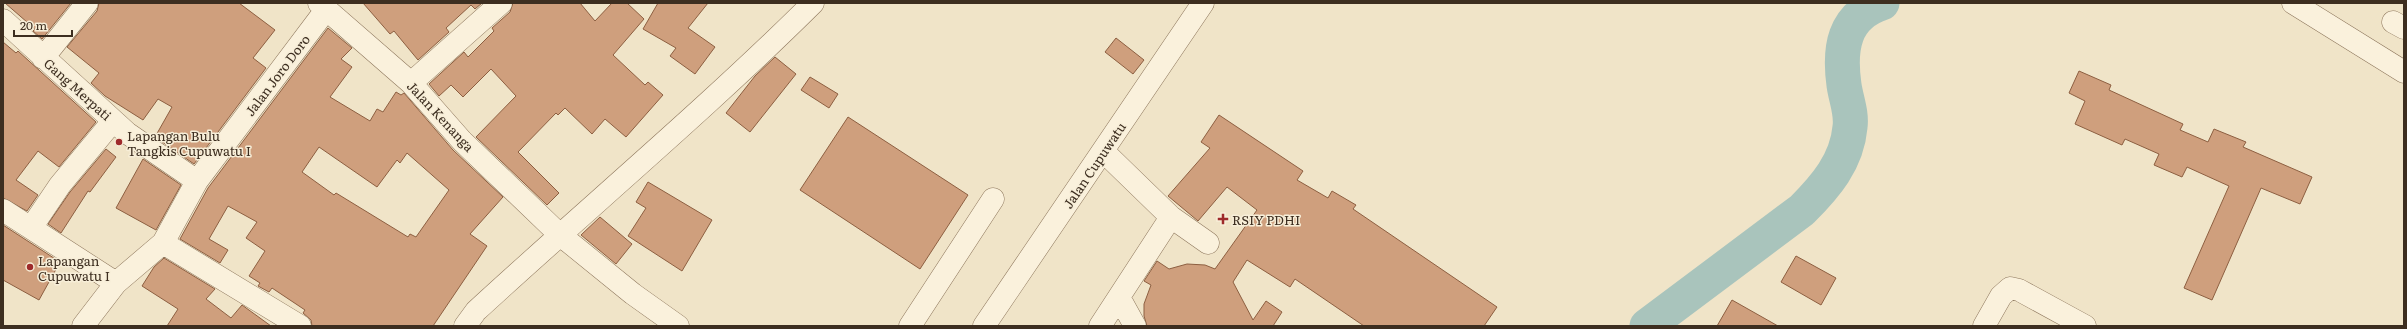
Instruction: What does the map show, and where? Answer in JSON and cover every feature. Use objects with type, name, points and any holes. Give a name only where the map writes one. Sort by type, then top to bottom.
[{"type":"street","points":[[43,58],[87,3]]},
{"type":"street","points":[[411,83],[501,3]]},
{"type":"street","points":[[465,326],[476,311],[559,234],[759,56],[813,3]]},
{"type":"street","name":"Jalan Cupuwatu","points":[[984,326],[1203,3]]},
{"type":"street","points":[[2293,3],[2404,72]]},
{"type":"street","name":"Jalan Kenanga","points":[[322,7],[411,83],[462,141],[559,234],[633,294],[678,326]]},
{"type":"street","name":"Jalan Joro Doro","points":[[83,326],[116,283],[163,243],[197,181],[322,7]]},
{"type":"street","name":"Gang Merpati","points":[[4,24],[114,121],[197,181]]},
{"type":"street","points":[[31,228],[60,185],[114,121]]},
{"type":"street","points":[[1103,151],[1171,217],[1208,243]]},
{"type":"street","points":[[910,326],[993,199]]},
{"type":"street","points":[[3,210],[116,283]]},
{"type":"street","points":[[1100,326],[1171,217]]},
{"type":"street","points":[[163,243],[300,326]]},
{"type":"street","points":[[1984,326],[2001,296],[2010,288],[2019,290],[2085,326]]},
{"type":"street","points":[[1119,297],[1135,326]]},
{"type":"building","points":[[5,3],[71,3],[42,39],[33,31],[35,29]]},
{"type":"building","points":[[99,3],[239,3],[275,30],[253,58],[266,68],[194,164],[155,137],[172,107],[158,99],[143,120],[105,96],[91,83],[99,73],[67,47],[97,11]]},
{"type":"building","points":[[363,3],[482,3],[475,9],[471,5],[446,28],[449,32],[418,60],[394,31],[390,34]]},
{"type":"building","points":[[513,3],[580,3],[595,21],[612,3],[627,3],[644,19],[613,55],[645,85],[648,82],[663,95],[626,137],[605,119],[592,134],[565,108],[558,115],[556,113],[518,152],[559,193],[547,205],[476,137],[516,96],[491,69],[463,97],[451,85],[439,96],[429,84],[464,52],[468,57],[494,31],[492,28],[510,12]]},
{"type":"building","points":[[658,3],[708,3],[688,28],[715,47],[695,74],[670,56],[676,48],[643,29]]},
{"type":"building","points":[[328,28],[352,48],[341,59],[352,67],[330,97],[370,121],[377,109],[383,112],[396,92],[401,95],[404,93],[453,150],[503,197],[470,234],[487,246],[433,326],[312,326],[311,320],[303,313],[305,310],[272,288],[269,292],[258,286],[260,283],[249,276],[265,251],[246,238],[257,222],[228,206],[209,239],[228,250],[220,263],[180,239],[208,188]],"holes":[[[319,147],[377,187],[397,160],[400,163],[407,153],[449,190],[416,237],[410,234],[408,237],[336,193],[334,195],[302,172]]]},
{"type":"building","points":[[1116,38],[1144,60],[1133,74],[1105,52]]},
{"type":"building","points":[[3,42],[16,53],[18,51],[96,122],[59,167],[38,151],[16,180],[38,195],[27,211],[3,198]]},
{"type":"building","points":[[775,57],[796,74],[750,132],[726,113],[755,76]]},
{"type":"building","points":[[2079,71],[2111,85],[2109,90],[2183,124],[2180,130],[2208,142],[2214,129],[2246,142],[2243,147],[2312,177],[2300,204],[2261,188],[2212,300],[2184,288],[2229,186],[2187,167],[2182,177],[2154,165],[2159,154],[2125,139],[2122,145],[2075,124],[2085,101],[2069,93]]},
{"type":"building","points":[[810,77],[838,94],[829,108],[801,90]]},
{"type":"building","points":[[1219,115],[1303,171],[1297,180],[1328,198],[1332,191],[1356,205],[1353,209],[1497,307],[1484,326],[1364,326],[1295,279],[1290,287],[1247,260],[1233,282],[1253,320],[1266,301],[1282,312],[1273,326],[1147,326],[1144,316],[1144,304],[1151,285],[1144,281],[1157,261],[1169,269],[1187,264],[1205,265],[1215,269],[1257,210],[1227,187],[1198,221],[1168,196],[1210,148],[1201,142]]},
{"type":"building","points":[[848,117],[968,195],[920,269],[800,190]]},
{"type":"building","points":[[106,149],[116,157],[90,192],[88,191],[61,233],[48,224],[70,192]]},
{"type":"building","points":[[143,159],[181,185],[156,230],[116,208]]},
{"type":"building","points":[[648,182],[712,220],[682,271],[628,236],[646,208],[636,202]]},
{"type":"building","points":[[600,217],[632,244],[616,264],[581,235]]},
{"type":"building","name":"Lapangan Cupuwatu I","points":[[3,225],[60,262],[39,300],[3,280]]},
{"type":"building","points":[[1796,256],[1836,278],[1821,305],[1781,282]]},
{"type":"building","points":[[164,258],[215,289],[206,299],[231,318],[242,305],[271,326],[167,326],[178,309],[142,286],[154,267]]},
{"type":"building","points":[[1732,300],[1778,326],[1717,326]]},
{"type":"waterway","points":[[1647,326],[1802,210],[1827,183],[1840,163],[1848,140],[1850,127],[1850,111],[1845,90],[1842,59],[1846,35],[1859,16],[1882,3]]},
{"type":"place","name":"Lapangan Bulu Tangkis Cupuwatu I","points":[[119,142]]},
{"type":"place","name":"RSIY PDHI","points":[[1223,219]]},
{"type":"place","name":"Lapangan Cupuwatu I","points":[[30,267]]}]
